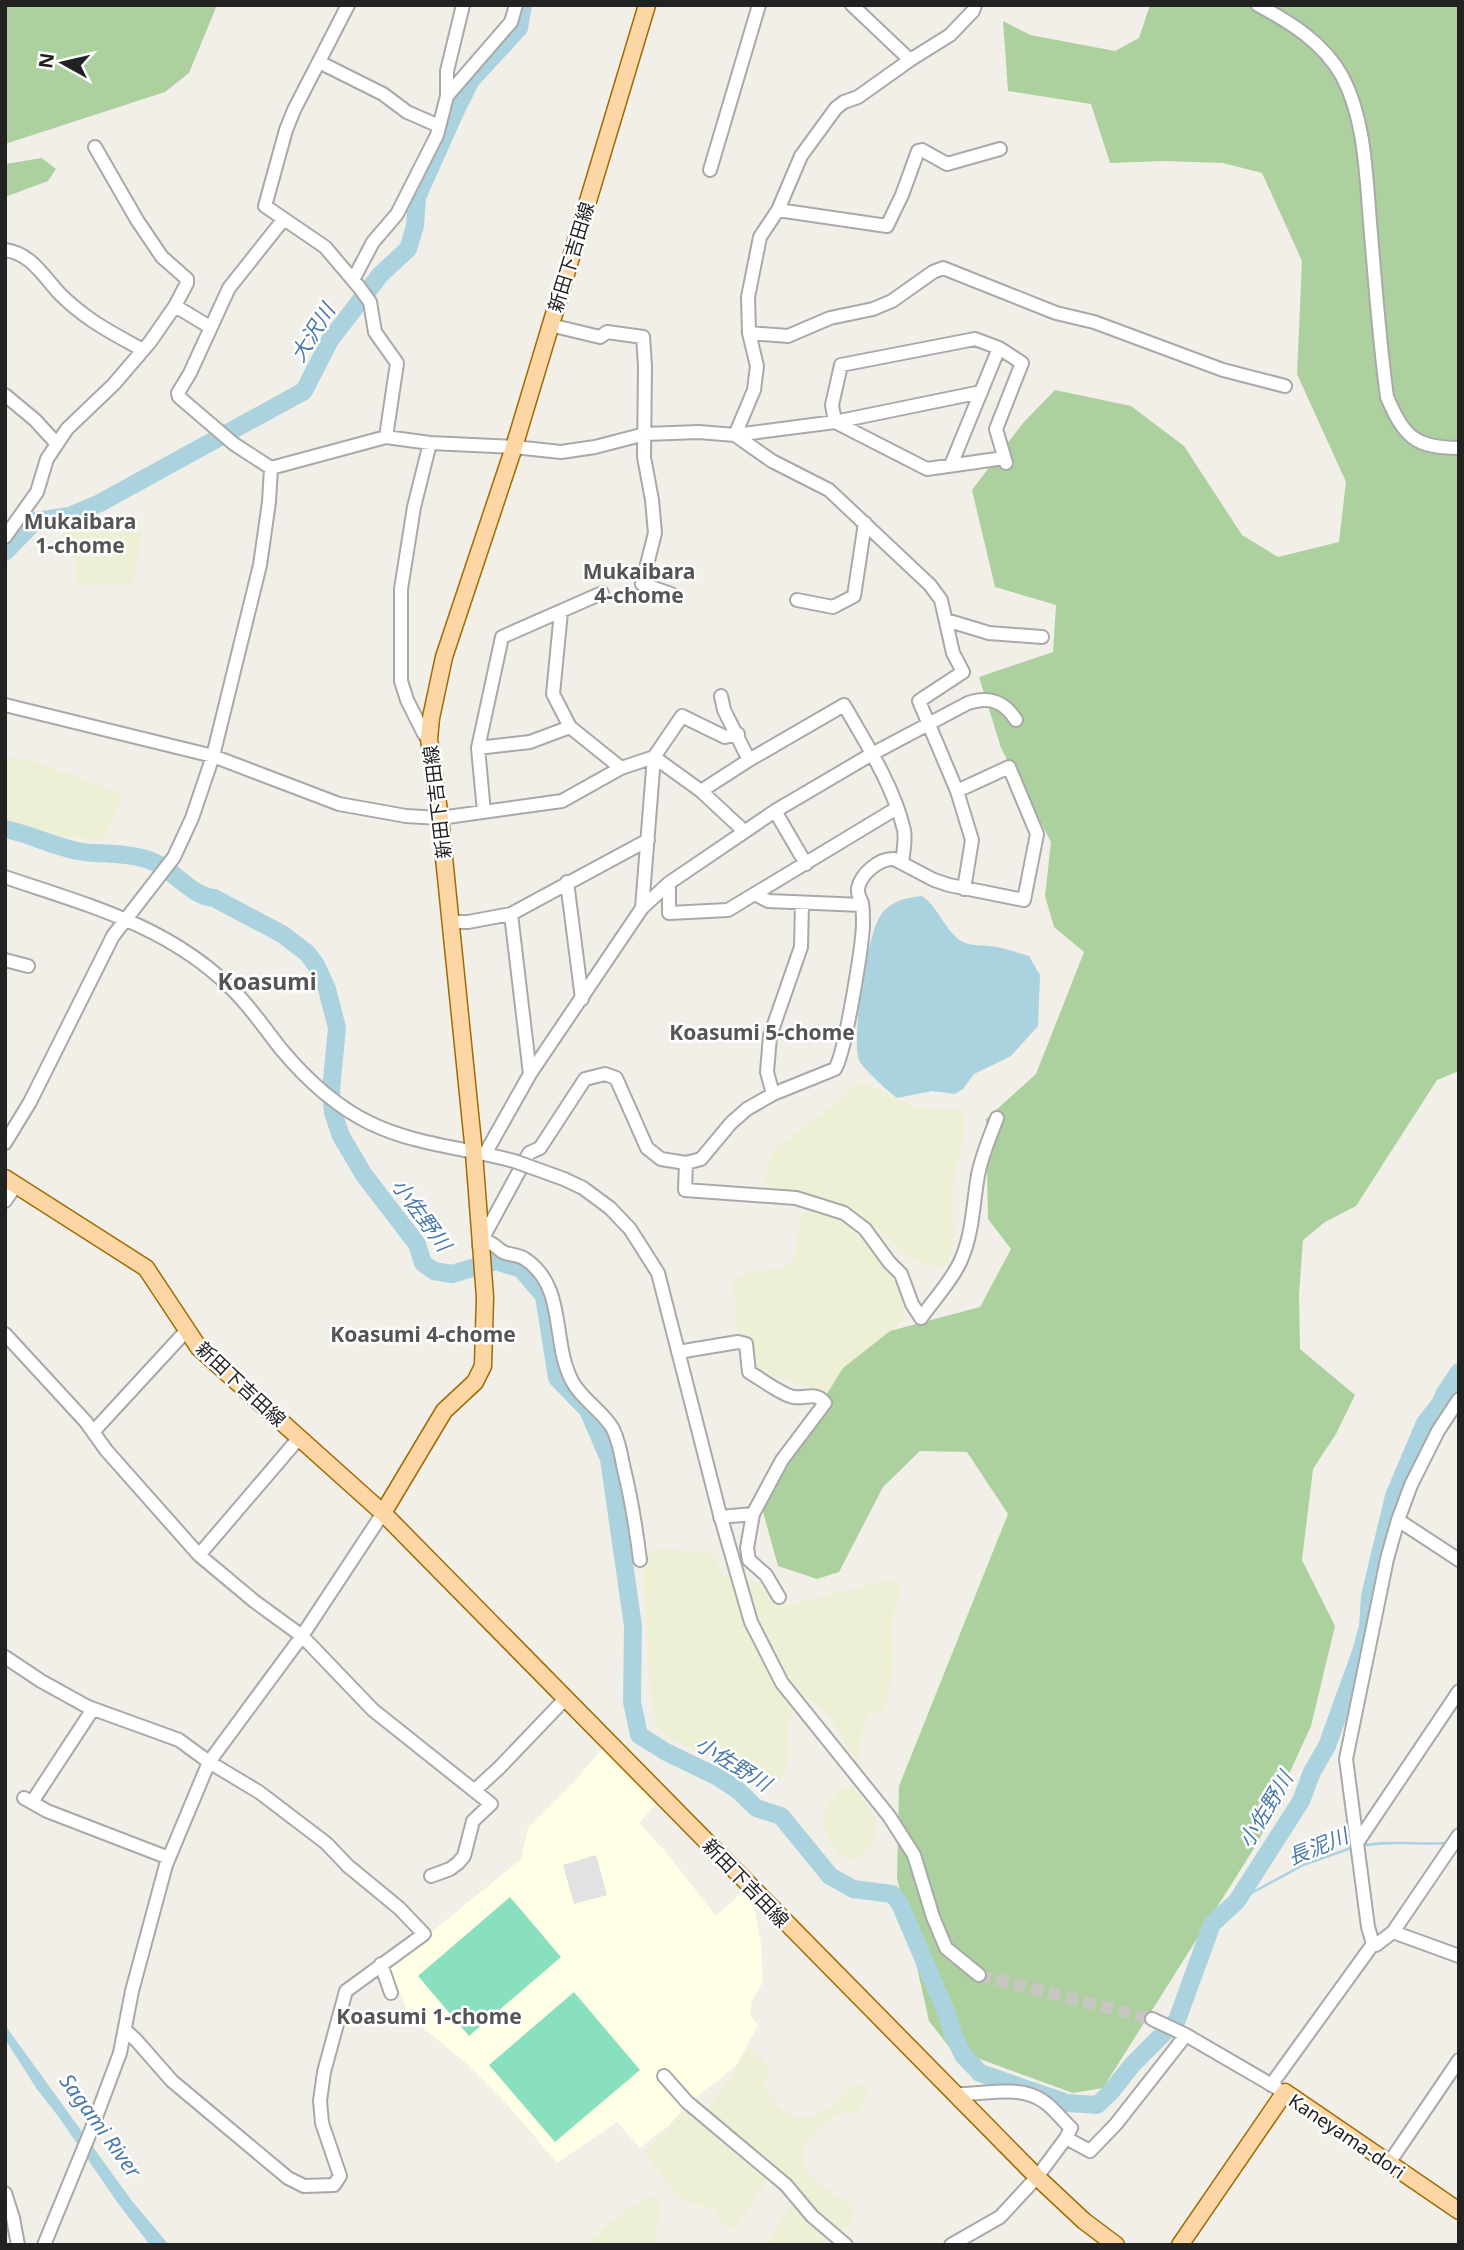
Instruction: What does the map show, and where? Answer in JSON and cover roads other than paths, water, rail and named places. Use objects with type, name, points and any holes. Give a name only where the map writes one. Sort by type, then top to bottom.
[{"type":"main road","name":"新田下吉田線","points":[[383,1513],[444,1411],[475,1382],[483,1366],[485,1297],[480,1154],[429,739],[431,718],[444,657],[514,447],[647,5]]},
{"type":"main road","name":"新田下吉田線","points":[[11,1181],[146,1268],[199,1348],[383,1513],[1037,2177],[1084,2221],[1116,2245]]},
{"type":"main road","name":"Kaneyama-dori","points":[[1180,2245],[1278,2088],[1459,2211]]},
{"type":"street","points":[[348,5],[286,130],[265,206],[325,247],[370,302],[375,332],[397,363],[386,437]]},
{"type":"street","points":[[356,283],[373,242],[397,214],[437,135],[447,96],[447,71],[463,5]]},
{"type":"street","points":[[447,96],[511,22],[516,5]]},
{"type":"street","points":[[710,170],[759,5]]},
{"type":"street","points":[[852,5],[910,60]]},
{"type":"street","points":[[735,435],[754,390],[757,366],[749,333],[748,297],[760,237],[778,210],[801,156],[836,108],[858,97],[950,35],[973,11],[975,5]]},
{"type":"street","points":[[1258,5],[1305,33],[1325,52],[1342,77],[1355,111],[1369,206],[1387,397],[1399,424],[1406,432],[1430,446],[1459,448]]},
{"type":"street","points":[[319,62],[383,94],[407,112],[439,127]]},
{"type":"street","points":[[5,537],[37,492],[47,459],[67,429],[114,384],[143,350],[175,306],[187,283],[187,279],[162,257],[137,220],[95,147]]},
{"type":"street","points":[[778,210],[887,226],[902,195],[918,150],[947,164],[1000,149]]},
{"type":"street","points":[[284,220],[229,288],[178,393],[179,397],[234,444],[271,468],[386,437],[430,443],[561,452],[595,447],[645,434],[699,432],[735,435],[835,422],[981,392]]},
{"type":"street","points":[[5,250],[18,252],[29,259],[62,297],[84,314],[143,350]]},
{"type":"street","points":[[749,333],[788,336],[830,318],[873,309],[892,301],[943,268],[1056,313],[1094,322],[1223,370],[1285,386]]},
{"type":"street","points":[[175,306],[210,327]]},
{"type":"street","points":[[550,325],[600,337],[607,332],[643,337],[644,457],[655,533],[642,584],[671,594]]},
{"type":"street","points":[[975,339],[999,348],[1022,363],[996,429],[1005,460],[927,469],[835,422],[832,405],[841,365],[975,339]]},
{"type":"street","points":[[951,466],[999,348]]},
{"type":"street","points":[[5,395],[35,420],[57,444]]},
{"type":"street","points":[[735,435],[772,461],[829,490],[936,592],[946,620],[953,653],[963,672],[919,701],[957,791],[972,840],[964,889]]},
{"type":"street","points":[[429,739],[407,700],[401,681],[401,589],[414,507],[430,443]]},
{"type":"street","points":[[5,1143],[30,1102],[113,936],[174,856],[192,818],[213,756],[260,565],[270,502],[271,468]]},
{"type":"street","points":[[797,600],[833,607],[854,596],[864,523]]},
{"type":"street","points":[[484,812],[478,748],[502,638],[602,593]]},
{"type":"street","points":[[561,612],[553,694],[570,727],[621,768]]},
{"type":"street","points":[[946,620],[989,634],[1042,637]]},
{"type":"street","points":[[721,696],[724,710],[749,760]]},
{"type":"street","points":[[480,1154],[530,1074],[642,908],[669,883],[775,811],[872,754],[968,703],[987,699],[1002,704],[1016,720]]},
{"type":"street","points":[[5,705],[213,756],[338,804],[367,811],[440,818],[562,801],[621,768],[654,757]]},
{"type":"street","points":[[701,791],[844,705],[872,754],[897,808],[904,833],[902,863]]},
{"type":"street","points":[[642,908],[654,757],[682,716],[725,737],[738,734]]},
{"type":"street","points":[[478,748],[530,742],[570,727]]},
{"type":"street","points":[[654,757],[701,791],[744,831]]},
{"type":"street","points":[[640,1560],[633,1504],[619,1445],[613,1429],[600,1411],[580,1394],[571,1380],[559,1338],[552,1290],[540,1273],[524,1258],[501,1251],[495,1243],[481,1242],[529,1153],[540,1148],[585,1079],[605,1074],[617,1079],[647,1148],[661,1159],[686,1163],[701,1159],[735,1118],[773,1094],[832,1071],[838,1064],[860,951],[862,905],[858,886],[869,871],[888,859],[902,863],[934,880],[964,889],[1024,900],[1037,834],[1009,767],[957,791]]},
{"type":"street","points":[[669,883],[669,913],[728,910],[897,808]]},
{"type":"street","points":[[775,811],[806,864]]},
{"type":"street","points":[[451,922],[468,922],[511,914],[648,840]]},
{"type":"street","points":[[5,877],[127,919],[167,938],[203,962],[233,989],[310,1081],[338,1104],[370,1123],[409,1138],[513,1161],[564,1179],[583,1188],[610,1208],[630,1229],[658,1273],[720,1517],[751,1622],[782,1683],[889,1815],[914,1855],[933,1917],[946,1948],[979,1975]]},
{"type":"street","points":[[567,882],[582,999]]},
{"type":"street","points":[[755,894],[768,901],[862,905]]},
{"type":"street","points":[[773,1094],[766,1072],[770,1036],[801,947],[802,904]]},
{"type":"street","points":[[511,914],[530,1074]]},
{"type":"street","points":[[5,960],[28,966]]},
{"type":"street","points":[[686,1163],[685,1190],[796,1198],[830,1207],[855,1220],[901,1274],[912,1304],[921,1318],[961,1260],[970,1229],[984,1147],[998,1118]]},
{"type":"street","points":[[5,1201],[11,1181]]},
{"type":"street","points":[[93,1432],[187,1330]]},
{"type":"street","points":[[5,1334],[198,1555],[302,1636],[373,1710],[491,1804],[473,1821],[464,1856],[450,1869],[430,1876]]},
{"type":"street","points":[[678,1352],[738,1342],[746,1344],[749,1372],[793,1397],[812,1395],[825,1403],[782,1460],[753,1514],[747,1548],[749,1560],[766,1575],[779,1597]]},
{"type":"street","points":[[1373,1944],[1368,1927],[1346,1759],[1387,1559],[1398,1520],[1437,1430],[1459,1399]]},
{"type":"street","points":[[198,1555],[299,1438]]},
{"type":"street","points":[[44,2245],[120,2053],[132,1992],[169,1858],[209,1762],[302,1636],[383,1513]]},
{"type":"street","points":[[720,1517],[753,1514]]},
{"type":"street","points":[[1398,1520],[1459,1560]]},
{"type":"street","points":[[5,1657],[93,1709],[179,1741],[259,1792],[326,1843],[424,1934],[346,1991],[324,2072],[320,2101],[323,2123],[340,2176],[334,2185],[304,2186],[288,2178],[172,2081],[125,2030]]},
{"type":"street","points":[[1357,1843],[1459,1691]]},
{"type":"street","points":[[474,1790],[566,1698]]},
{"type":"street","points":[[93,1709],[28,1800],[47,1811],[169,1858]]},
{"type":"street","points":[[1157,2021],[1278,2088],[1373,1944],[1376,1945],[1393,1932],[1459,1835]]},
{"type":"street","points":[[1393,1932],[1459,1956]]},
{"type":"street","points":[[381,1964],[391,1993]]},
{"type":"street","points":[[1066,2138],[1090,2151],[1116,2124],[1186,2035]]},
{"type":"street","points":[[1389,2163],[1459,2060]]},
{"type":"street","points":[[664,2076],[687,2102],[786,2185],[812,2216],[846,2245]]},
{"type":"street","points":[[951,2245],[1000,2217],[1037,2177],[1071,2128],[1042,2100],[1009,2090],[982,2095],[956,2094]]},
{"type":"street","points":[[5,2193],[13,2239]]},
{"type":"water","points":[[922,896],[960,940],[1029,956],[1040,975],[1038,1026],[1011,1056],[974,1074],[963,1089],[955,1094],[932,1091],[897,1098],[870,1074],[859,1060],[859,1008],[866,960],[877,922],[883,912],[896,902]]},
{"type":"water","points":[[5,2025],[132,2201],[169,2245],[150,2245],[117,2202],[36,2088],[5,2039]]},
{"type":"waterway","name":"大沢川","points":[[5,552],[35,521],[69,516],[100,503],[304,391],[330,340],[380,275],[408,249],[415,226],[417,197],[455,112],[471,80],[519,28],[523,5]]},
{"type":"waterway","name":"小佐野川","points":[[5,829],[72,850],[147,859],[162,866],[198,893],[214,898],[282,934],[307,953],[327,989],[337,1028],[331,1090],[333,1113],[341,1136],[364,1175],[417,1244],[423,1263],[434,1271],[452,1274],[496,1261],[521,1269],[544,1296],[557,1378],[588,1410],[609,1459],[633,1626],[632,1702],[639,1735],[666,1752],[716,1776],[739,1791],[756,1808],[781,1816],[830,1876],[853,1889],[892,1894],[900,1904],[963,2055],[980,2073],[1067,2103],[1097,2105],[1177,2020],[1212,1924],[1237,1901],[1301,1801],[1312,1772],[1327,1746],[1368,1627],[1370,1596],[1394,1496],[1425,1423],[1459,1372]]},
{"type":"waterway","name":"長泥川","points":[[1361,1846],[1382,1843],[1448,1843]]},
{"type":"waterway","name":"長泥川","points":[[1237,1901],[1303,1865],[1354,1847]]},
{"type":"tunnel","points":[[979,1975],[1152,2019]]},
{"type":"district","name":"Mukaibara 1-chome","points":[[80,534]]},
{"type":"district","name":"Mukaibara 4-chome","points":[[639,584]]},
{"type":"district","name":"Koasumi","points":[[267,982]]},
{"type":"district","name":"Koasumi 5-chome","points":[[762,1033]]},
{"type":"district","name":"Koasumi 4-chome","points":[[423,1335]]},
{"type":"district","name":"Koasumi 1-chome","points":[[429,2017]]},
{"type":"water label","name":"Sagami River","points":[[100,2126]]}]
